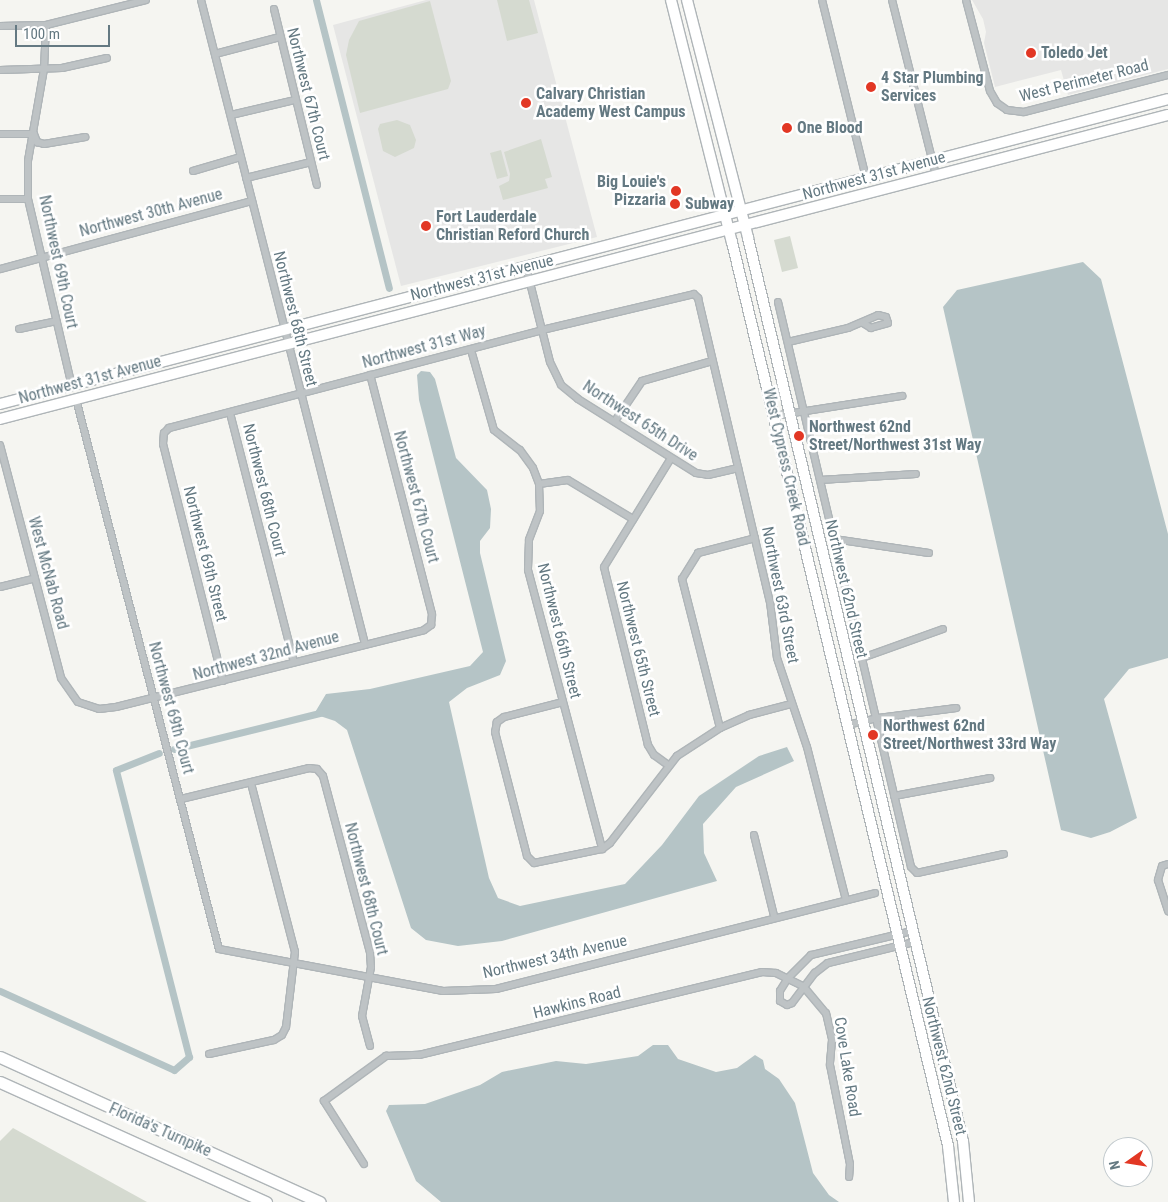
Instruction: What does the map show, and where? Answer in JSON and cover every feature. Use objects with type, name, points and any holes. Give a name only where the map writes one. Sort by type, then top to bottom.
[{"type":"highway","name":"Florida's Turnpike","points":[[0,1057],[320,1202]]},
{"type":"highway","name":"Florida's Turnpike","points":[[0,1082],[266,1202]]},
{"type":"main road","name":"West Cypress Creek Road","points":[[671,0],[729,228],[897,935]]},
{"type":"main road","name":"West Cypress Creek Road","points":[[687,0],[742,212],[913,936]]},
{"type":"main road","name":"Northwest 31st Avenue","points":[[0,404],[1168,100]]},
{"type":"main road","name":"Northwest 31st Avenue","points":[[0,419],[1168,115]]},
{"type":"main road","name":"Northwest 62nd Street","points":[[897,935],[948,1146],[954,1202]]},
{"type":"main road","name":"Northwest 62nd Street","points":[[913,936],[963,1141],[969,1202]]},
{"type":"street","points":[[0,26],[46,25],[146,0]]},
{"type":"street","name":"Northwest 68th Street","points":[[201,0],[364,644]]},
{"type":"street","points":[[822,0],[866,178]]},
{"type":"street","points":[[892,0],[936,175]]},
{"type":"street","name":"West Perimeter Road","points":[[966,0],[990,91],[997,103],[1007,110],[1024,112],[1168,75]]},
{"type":"street","name":"Northwest 67th Court","points":[[274,9],[317,185]]},
{"type":"street","name":"Northwest 69th Court","points":[[46,25],[44,69],[28,161],[28,199],[72,386]]},
{"type":"street","points":[[215,54],[280,37]]},
{"type":"street","points":[[0,70],[44,69],[107,58]]},
{"type":"street","points":[[231,115],[295,100]]},
{"type":"street","points":[[0,134],[34,134],[37,142],[44,144],[85,137]]},
{"type":"street","points":[[192,171],[241,157]]},
{"type":"street","points":[[246,178],[311,162]]},
{"type":"street","points":[[0,200],[28,199]]},
{"type":"street","name":"Northwest 30th Avenue","points":[[0,268],[252,201]]},
{"type":"street","name":"Northwest 65th Drive","points":[[526,267],[550,362],[561,385],[578,400],[702,475],[738,468]]},
{"type":"street","name":"Northwest 31st Way","points":[[164,434],[169,428],[542,330],[694,294]]},
{"type":"street","name":"Northwest 63rd Street","points":[[694,294],[698,298],[770,602],[777,658],[807,747],[846,900]]},
{"type":"street","name":"Northwest 62nd Street","points":[[778,302],[862,658],[878,718],[911,868],[917,873],[1004,854]]},
{"type":"street","points":[[19,329],[56,321]]},
{"type":"street","points":[[788,342],[863,323]]},
{"type":"street","name":"Northwest 66th Street","points":[[471,350],[494,430],[520,450],[533,468],[539,484],[540,511],[529,540],[528,570],[602,849]]},
{"type":"street","points":[[615,421],[642,381],[712,361]]},
{"type":"street","name":"Northwest 67th Court","points":[[370,376],[432,614],[431,625]]},
{"type":"street","points":[[774,416],[902,396]]},
{"type":"street","name":"Northwest 69th Court","points":[[76,399],[219,949],[295,964]]},
{"type":"street","name":"Northwest 68th Court","points":[[230,413],[294,662]]},
{"type":"street","name":"Northwest 69th Street","points":[[164,434],[163,444],[223,680]]},
{"type":"street","name":"West McNab Road","points":[[0,445],[61,678],[78,702]]},
{"type":"street","name":"Northwest 65th Street","points":[[668,765],[654,755],[648,745],[605,576],[607,559],[671,458]]},
{"type":"street","points":[[820,480],[916,474]]},
{"type":"street","points":[[539,484],[568,480],[633,519]]},
{"type":"street","points":[[720,728],[682,579],[698,553],[755,538]]},
{"type":"street","points":[[834,539],[929,553]]},
{"type":"street","points":[[0,587],[35,578]]},
{"type":"street","name":"Northwest 32nd Avenue","points":[[78,702],[99,709],[155,699],[223,680],[424,630],[431,625]]},
{"type":"street","points":[[862,658],[942,629]]},
{"type":"street","points":[[562,702],[504,717],[497,722],[495,732],[527,856],[534,864],[602,849],[610,843],[668,765],[720,728],[749,715],[791,704]]},
{"type":"street","points":[[848,725],[878,718],[956,708]]},
{"type":"street","name":"Northwest 68th Court","points":[[250,783],[309,768],[317,769],[323,776],[370,953],[371,967],[367,979],[362,1016],[370,1046]]},
{"type":"street","points":[[894,796],[990,778]]},
{"type":"street","points":[[181,800],[250,783],[295,964],[282,1035],[274,1040],[209,1054]]},
{"type":"street","points":[[754,835],[774,916]]},
{"type":"street","points":[[1168,864],[1162,866],[1158,880],[1168,911]]},
{"type":"street","name":"Northwest 34th Avenue","points":[[295,964],[367,979],[443,991],[496,989],[774,916],[875,892]]},
{"type":"street","points":[[897,935],[913,936],[900,946],[828,963],[803,986],[792,1004],[784,1004],[780,991],[788,978],[811,955],[897,935]]},
{"type":"street","name":"Hawkins Road","points":[[364,1164],[324,1101],[386,1056],[419,1055],[762,972],[788,978]]},
{"type":"street","name":"Cove Lake Road","points":[[788,978],[803,986],[826,1013],[830,1025],[830,1065],[850,1164],[849,1177]]},
{"type":"shaded area","points":[[426,0],[534,0],[597,237],[401,286],[333,25]]},
{"type":"shaded area","points":[[497,0],[529,0],[538,33],[507,41]]},
{"type":"shaded area","points":[[972,0],[1168,0],[1168,69],[1068,95],[1061,70],[995,87],[984,43],[986,32],[983,19]]},
{"type":"shaded area","points":[[430,1],[451,81],[448,89],[360,113],[346,55],[349,40],[359,21]]},
{"type":"shaded area","points":[[397,120],[410,125],[416,140],[414,148],[395,157],[383,151],[378,129],[380,124]]},
{"type":"shaded area","points":[[541,139],[552,177],[545,179],[548,188],[503,200],[499,186],[509,181],[510,174],[504,152]]},
{"type":"shaded area","points":[[501,150],[508,176],[497,179],[490,153]]},
{"type":"shaded area","points":[[790,236],[798,268],[782,272],[774,240]]},
{"type":"shaded area","points":[[1083,262],[1101,279],[1168,534],[1168,658],[1129,669],[1104,699],[1137,818],[1110,832],[1091,838],[1061,830],[943,307],[957,290]]},
{"type":"shaded area","points":[[421,371],[430,372],[435,379],[456,458],[487,490],[491,509],[490,528],[480,541],[480,553],[506,661],[500,675],[467,688],[449,702],[489,878],[498,898],[520,906],[625,884],[662,845],[699,796],[759,756],[787,747],[794,761],[736,787],[703,824],[704,853],[717,881],[502,941],[458,946],[426,940],[411,928],[347,730],[335,721],[314,714],[326,694],[370,689],[470,666],[483,652],[419,400],[417,375]]},
{"type":"shaded area","points":[[653,1045],[668,1045],[678,1059],[716,1072],[737,1068],[755,1055],[763,1060],[765,1069],[779,1079],[795,1103],[813,1173],[829,1195],[839,1202],[441,1202],[416,1181],[386,1111],[389,1105],[425,1104],[480,1085],[502,1072],[556,1061],[586,1064],[638,1056]]},
{"type":"shaded area","points":[[13,1128],[147,1202],[0,1202],[0,1141]]},
{"type":"waterway","points":[[316,0],[389,288]]},
{"type":"waterway","points":[[174,749],[324,712]]},
{"type":"waterway","points":[[0,991],[174,1070],[189,1057],[116,770],[159,753]]},
{"type":"place","name":"Toledo Jet","points":[[1031,53]]},
{"type":"place","name":"4 Star Plumbing Services","points":[[871,87]]},
{"type":"place","name":"Calvary Christian Academy West Campus","points":[[526,103]]},
{"type":"place","name":"One Blood","points":[[787,128]]},
{"type":"place","name":"Big Louie's Pizzaria","points":[[676,191]]},
{"type":"place","name":"Subway","points":[[675,204]]},
{"type":"place","name":"Fort Lauderdale Christian Reford Church","points":[[426,226]]},
{"type":"place","name":"Northwest 62nd Street/Northwest 31st Way","points":[[799,436]]},
{"type":"place","name":"Northwest 62nd Street/Northwest 33rd Way","points":[[873,735]]}]
